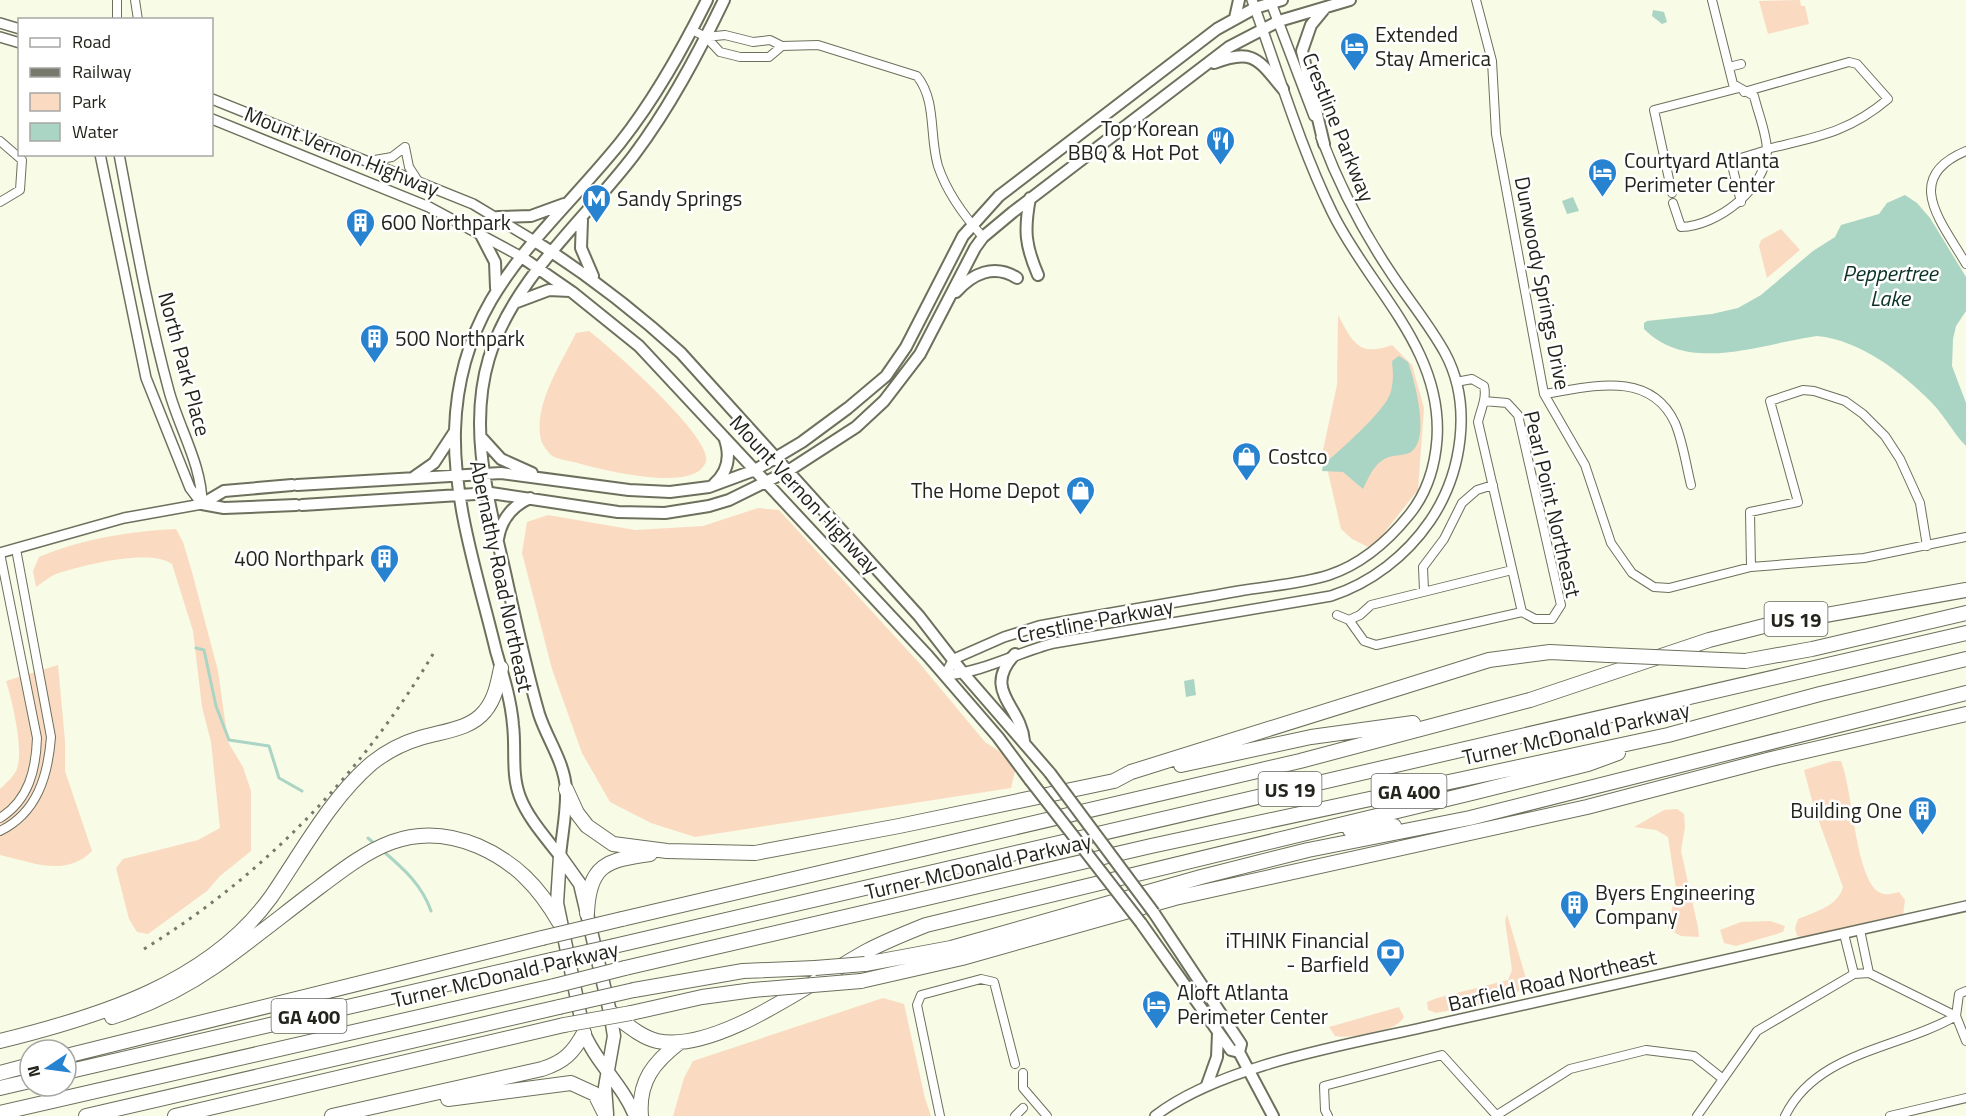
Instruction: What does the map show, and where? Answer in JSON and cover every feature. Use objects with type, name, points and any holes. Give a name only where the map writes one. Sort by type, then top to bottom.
[{"type":"highway","name":"US 19","points":[[78,1053],[542,938],[1201,785],[1566,689],[1699,643],[1764,626],[1966,590]]},
{"type":"highway","points":[[1114,781],[1131,772],[1489,660],[1532,653],[1569,653],[1745,661],[1812,649],[1966,613]]},
{"type":"highway","name":"Turner McDonald Parkway","points":[[78,1069],[1966,633]]},
{"type":"highway","name":"Turner McDonald Parkway","points":[[0,1113],[1151,846],[1668,735],[1820,694],[1966,659]]},
{"type":"highway","points":[[0,1041],[106,1011],[152,992],[223,947],[269,899],[309,839],[360,774],[402,744],[475,720],[489,705],[501,668]]},
{"type":"highway","points":[[86,1116],[634,990],[743,971],[865,964],[951,948],[1201,877],[1308,850],[1470,818],[1966,693]]},
{"type":"highway","points":[[175,1116],[564,1025],[702,997],[753,990],[861,981],[962,958],[1175,898],[1587,807],[1771,759],[1966,714]]},
{"type":"highway","points":[[587,913],[588,892],[592,880],[606,864],[622,858],[667,852],[774,851],[1114,781],[1311,737],[1469,716]]},
{"type":"highway","points":[[641,1116],[645,1078],[659,1058],[680,1042],[752,1018],[868,951],[926,926],[1588,764],[1668,735]]},
{"type":"highway","points":[[566,789],[577,813],[595,834],[613,844],[667,852]]},
{"type":"highway","points":[[1301,834],[1470,818]]},
{"type":"highway","points":[[31,1033],[108,1018],[153,1002],[181,988],[216,966],[365,853],[397,840],[441,835],[502,856],[545,898],[559,922]]},
{"type":"highway","points":[[610,1012],[647,1038],[680,1042]]},
{"type":"highway","points":[[332,1116],[561,1063],[571,1053],[584,1033]]},
{"type":"highway","points":[[0,1073],[18,1068]]},
{"type":"highway","points":[[353,1112],[563,1082],[591,1091],[607,1116]]},
{"type":"highway","points":[[0,1088],[18,1084]]},
{"type":"main road","name":"Abernathy Road Northeast","points":[[607,1116],[605,1104],[607,1070],[614,1036],[610,1012],[580,884],[535,823],[520,798],[514,770],[512,714],[460,495],[455,431],[463,366],[475,328],[496,288],[533,240],[631,129],[656,93],[707,0]]},
{"type":"main road","name":"Abernathy Road Northeast","points":[[635,1116],[607,1070],[590,1048],[584,1033],[559,922],[556,889],[566,789],[563,772],[537,706],[486,494],[481,436],[482,402],[487,368],[495,343],[516,302],[539,268],[582,219],[646,139],[706,37],[724,0]]},
{"type":"main road","points":[[1235,18],[1239,0]]},
{"type":"main road","points":[[202,504],[224,508],[486,494],[530,498],[618,512],[665,513],[709,506],[767,483],[856,427],[897,387],[920,354],[983,237],[1030,198],[1229,47],[1279,21],[1350,0]]},
{"type":"main road","points":[[202,504],[224,491],[483,474],[541,477],[670,492],[712,486],[755,470],[848,408],[886,376],[906,347],[954,251],[971,224],[999,196],[1253,4],[1274,1]]},
{"type":"main road","points":[[1324,144],[1302,51],[1311,25],[1326,7]]},
{"type":"main road","points":[[1202,68],[1236,55],[1250,57],[1263,65],[1283,89]]},
{"type":"main road","points":[[1030,198],[1026,223],[1026,249],[1038,275]]},
{"type":"main road","points":[[498,218],[532,216],[567,202]]},
{"type":"main road","points":[[582,219],[580,239],[582,255],[595,279]]},
{"type":"main road","points":[[480,232],[495,262],[496,288]]},
{"type":"main road","name":"Mount Vernon Highway","points":[[533,240],[595,279],[681,353],[919,616],[964,674],[1050,773],[1154,913],[1241,1044],[1239,1052],[1273,1116]]},
{"type":"main road","name":"Mount Vernon Highway","points":[[520,256],[622,330],[723,434],[945,675],[999,737],[1141,923],[1230,1050],[1239,1052]]},
{"type":"main road","points":[[946,304],[963,284],[984,271],[998,271],[1017,278]]},
{"type":"main road","points":[[516,302],[549,290],[572,292]]},
{"type":"main road","points":[[413,478],[434,463],[455,431]]},
{"type":"main road","points":[[712,486],[722,476],[727,465],[728,452],[723,434]]},
{"type":"main road","points":[[481,436],[501,459],[541,477]]},
{"type":"main road","points":[[498,542],[506,516],[517,505],[530,498]]},
{"type":"main road","points":[[1015,654],[1004,668],[1001,686],[1004,697],[1023,731],[1024,741]]},
{"type":"main road","points":[[1207,1085],[1217,1057],[1218,1032]]},
{"type":"street","points":[[117,0],[117,18]]},
{"type":"street","points":[[135,0],[138,18]]},
{"type":"street","name":"Dunwoody Springs Drive","points":[[1476,0],[1492,61],[1496,134],[1544,394],[1586,465],[1611,543],[1640,580],[1654,587],[1669,588],[1751,567],[1864,558],[1966,537]]},
{"type":"street","points":[[1673,203],[1681,227],[1694,227],[1741,202],[1764,169],[1767,149],[1754,96],[1739,88],[1729,68],[1712,0]]},
{"type":"street","name":"Crestline Parkway","points":[[945,675],[964,674],[1015,654],[1054,643],[1330,596],[1345,591],[1376,574],[1402,555],[1443,502],[1453,477],[1459,447],[1460,407],[1456,382],[1445,353],[1360,224],[1337,178],[1279,21],[1274,1]]},
{"type":"street","name":"Crestline Parkway","points":[[954,659],[1004,637],[1039,626],[1330,574],[1381,546],[1420,502],[1436,455],[1438,416],[1429,374],[1407,328],[1340,228],[1320,186],[1253,4]]},
{"type":"street","points":[[0,23],[18,28]]},
{"type":"street","points":[[692,30],[706,37],[720,52],[740,57],[769,57],[782,46]]},
{"type":"street","points":[[706,37],[725,35],[753,42],[770,40],[782,46],[818,45],[917,76],[928,89],[938,166],[957,206],[983,237]]},
{"type":"street","points":[[0,37],[18,42]]},
{"type":"street","points":[[1672,193],[1654,110],[1849,62],[1857,64],[1888,99],[1866,118],[1837,132],[1767,149],[1731,161],[1741,202]]},
{"type":"street","points":[[1729,68],[1742,64]]},
{"type":"street","name":"Mount Vernon Highway","points":[[213,99],[418,181],[498,218],[533,240]]},
{"type":"street","name":"Mount Vernon Highway","points":[[213,119],[395,192],[480,232],[520,256]]},
{"type":"street","points":[[0,141],[22,160],[22,174],[20,190],[0,202]]},
{"type":"street","points":[[368,161],[392,157],[405,147],[409,167],[418,181]]},
{"type":"street","points":[[1966,151],[1940,165],[1930,186],[1934,208],[1966,264]]},
{"type":"street","name":"North Park Place","points":[[100,156],[146,378],[189,485],[202,504]]},
{"type":"street","name":"North Park Place","points":[[119,156],[164,373],[176,416],[202,483],[202,504]]},
{"type":"street","points":[[1320,186],[1337,178]]},
{"type":"street","points":[[106,184],[124,182]]},
{"type":"street","points":[[1407,328],[1423,318]]},
{"type":"street","points":[[1337,615],[1349,620],[1364,641],[1376,645],[1522,612],[1478,422],[1486,394],[1480,382],[1472,379],[1456,382]]},
{"type":"street","points":[[1544,394],[1621,385],[1645,390],[1668,410],[1676,425],[1691,485]]},
{"type":"street","points":[[1751,567],[1750,512],[1798,502],[1770,401],[1803,390],[1828,394],[1845,401],[1885,436],[1900,459],[1920,503],[1927,546]]},
{"type":"street","name":"Pearl Point Northeast","points":[[1484,401],[1507,403],[1518,415],[1561,605],[1552,619],[1535,619],[1522,612]]},
{"type":"street","points":[[1424,591],[1423,567],[1444,539],[1462,503],[1476,490],[1493,485]]},
{"type":"street","points":[[0,818],[14,807],[30,782],[35,766],[37,738],[0,554],[124,518],[202,504]]},
{"type":"street","points":[[0,831],[23,816],[34,801],[47,768],[51,737],[16,549]]},
{"type":"street","points":[[1349,620],[1360,615],[1371,605],[1512,570]]},
{"type":"street","points":[[1181,601],[1189,621]]},
{"type":"street","points":[[945,675],[954,659]]},
{"type":"street","name":"Barfield Road Northeast","points":[[1155,1116],[1185,1095],[1207,1085],[1324,1051],[1966,906]]},
{"type":"street","points":[[1860,930],[1869,973]]},
{"type":"street","points":[[1844,934],[1854,974]]},
{"type":"street","points":[[1697,1116],[1757,1031],[1854,974],[1869,973],[1956,1016]]},
{"type":"street","points":[[940,1116],[917,1005],[921,995],[981,979],[994,982],[1016,1064]]},
{"type":"street","points":[[1966,991],[1959,994],[1956,1016],[1966,1041]]},
{"type":"street","points":[[1785,1116],[1794,1098],[1838,1064],[1854,1055],[1934,1028],[1956,1016]]},
{"type":"street","points":[[1328,1116],[1325,1110],[1324,1086],[1442,1055],[1497,1115],[1570,1069],[1646,1050],[1694,1056],[1723,1079]]},
{"type":"street","points":[[1023,1073],[1023,1088],[1047,1116]]},
{"type":"street","points":[[1890,1116],[1966,1098]]},
{"type":"street","points":[[1015,1116],[1023,1108]]},
{"type":"green space","points":[[1800,0],[1801,6],[1805,6],[1809,24],[1768,34],[1759,1]]},
{"type":"green space","points":[[1781,229],[1800,250],[1767,278],[1759,246],[1761,240]]},
{"type":"green space","points":[[1338,315],[1358,345],[1372,349],[1392,345],[1412,365],[1424,408],[1418,490],[1380,538],[1368,547],[1352,539],[1341,529],[1323,450],[1337,385]]},
{"type":"green space","points":[[589,331],[658,393],[693,433],[704,449],[706,461],[699,471],[686,476],[649,477],[609,471],[554,457],[548,452],[541,440],[540,427],[545,399],[556,371],[576,333]]},
{"type":"green space","points":[[758,508],[779,510],[921,665],[985,742],[1017,763],[1011,788],[695,837],[651,823],[610,802],[582,753],[552,669],[522,553],[527,522],[548,515],[635,530],[703,526]]},
{"type":"green space","points":[[176,529],[183,542],[192,572],[218,671],[228,742],[243,767],[251,791],[251,851],[220,876],[207,891],[148,934],[137,932],[129,919],[116,868],[123,859],[198,840],[220,828],[211,742],[202,707],[193,631],[172,564],[162,559],[149,558],[116,560],[82,566],[56,574],[36,587],[33,571],[39,557],[72,545],[124,534]]},
{"type":"green space","points":[[58,665],[65,741],[65,771],[92,851],[71,864],[48,866],[0,855],[0,789],[16,771],[19,752],[17,726],[6,681]]},
{"type":"green space","points":[[1833,761],[1841,761],[1859,850],[1870,881],[1882,894],[1899,892],[1905,900],[1903,916],[1805,938],[1797,936],[1795,928],[1798,919],[1831,904],[1843,887],[1814,808],[1804,770]]},
{"type":"green space","points":[[1677,809],[1684,814],[1685,827],[1681,851],[1699,937],[1681,936],[1668,929],[1676,889],[1668,837],[1656,830],[1634,827],[1664,810]]},
{"type":"green space","points":[[1507,914],[1528,985],[1507,997],[1484,1004],[1436,1013],[1428,1010],[1427,1002],[1437,998],[1508,980],[1512,970],[1505,921]]},
{"type":"green space","points":[[1770,921],[1785,926],[1783,932],[1736,946],[1724,943],[1720,930],[1741,922]]},
{"type":"green space","points":[[883,998],[904,1004],[931,1116],[673,1116],[684,1078],[693,1061]]},
{"type":"green space","points":[[1399,1007],[1404,1017],[1392,1027],[1383,1030],[1342,1037],[1335,1036],[1329,1027]]},
{"type":"water","points":[[1653,10],[1664,12],[1667,22],[1662,24],[1652,16]]},
{"type":"water","name":"Peppertree Lake","points":[[1905,195],[1917,203],[1930,218],[1966,277],[1966,311],[1956,326],[1952,366],[1966,403],[1966,446],[1937,408],[1908,380],[1880,360],[1849,344],[1817,336],[1750,349],[1704,353],[1682,350],[1662,343],[1644,329],[1644,323],[1647,321],[1712,314],[1738,308],[1761,295],[1813,251],[1835,237],[1841,225],[1879,214],[1887,203]]},
{"type":"water","points":[[1573,197],[1579,211],[1567,214],[1562,201]]},
{"type":"water","points":[[1399,356],[1408,362],[1417,394],[1420,434],[1417,445],[1409,453],[1382,460],[1374,468],[1363,489],[1343,472],[1322,471],[1323,465],[1360,431],[1386,402],[1392,386],[1392,361]]},
{"type":"water","points":[[1194,679],[1196,695],[1186,697],[1184,681]]},
{"type":"waterway","points":[[196,648],[204,650],[216,706],[229,740],[269,746],[279,778],[302,791]]},
{"type":"waterway","points":[[368,838],[376,845]]},
{"type":"waterway","points":[[383,851],[417,885],[431,911]]},
{"type":"railway","points":[[144,949],[189,920],[231,888],[309,817],[377,737],[408,694],[436,649]]},
{"type":"place","name":"Extended Stay America","points":[[1354,72]]},
{"type":"place","name":"Top Korean BBQ & Hot Pot","points":[[1220,166]]},
{"type":"place","name":"Courtyard Atlanta Perimeter Center","points":[[1603,198]]},
{"type":"place","name":"Sandy Springs","points":[[596,224]]},
{"type":"place","name":"600 Northpark","points":[[360,248]]},
{"type":"place","name":"500 Northpark","points":[[374,364]]},
{"type":"place","name":"Costco","points":[[1247,482]]},
{"type":"place","name":"The Home Depot","points":[[1081,516]]},
{"type":"place","name":"400 Northpark","points":[[385,584]]},
{"type":"place","name":"Building One","points":[[1923,836]]},
{"type":"place","name":"Byers Engineering Company","points":[[1574,930]]},
{"type":"place","name":"iTHINK Financial - Barfield","points":[[1390,978]]},
{"type":"place","name":"Aloft Atlanta Perimeter Center","points":[[1156,1030]]}]
